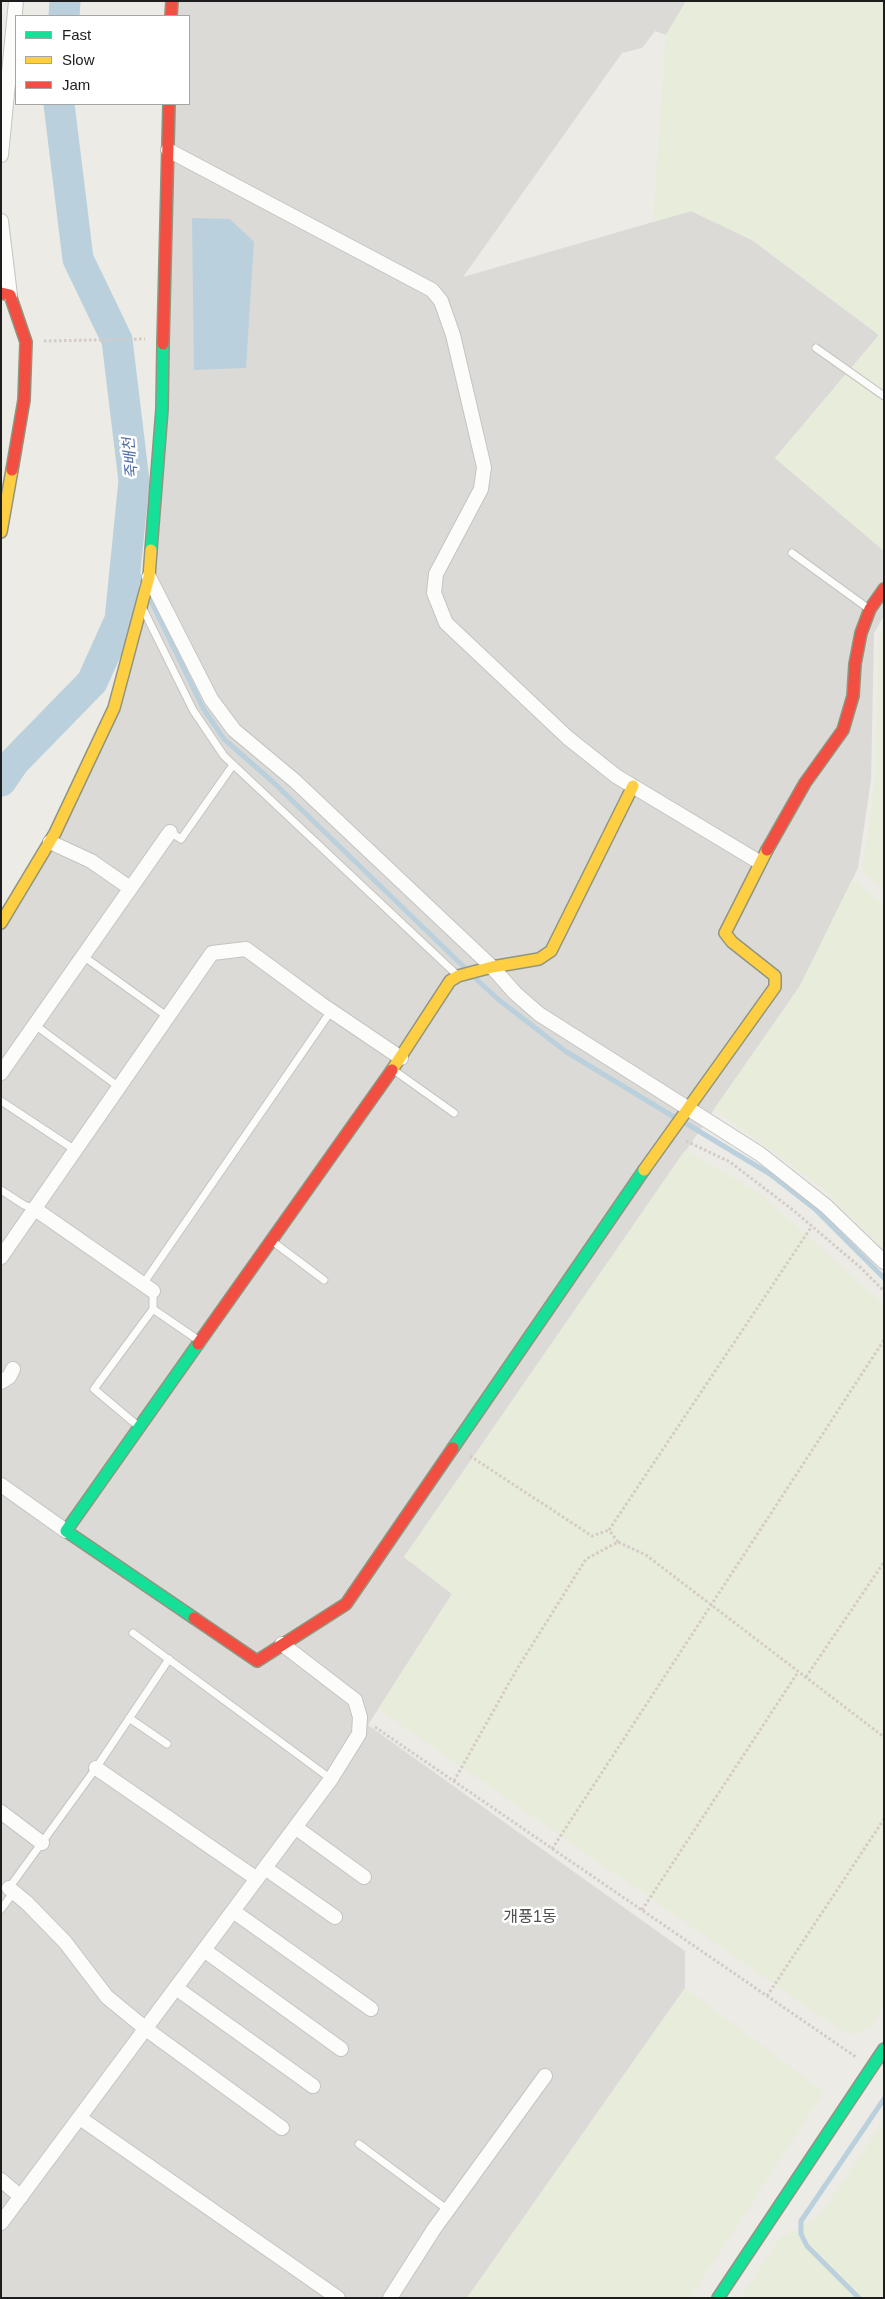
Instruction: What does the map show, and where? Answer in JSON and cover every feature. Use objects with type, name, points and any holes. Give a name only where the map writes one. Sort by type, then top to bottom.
[{"type":"street","points":[[1,156],[16,1]]},
{"type":"street","points":[[171,15],[172,1]]},
{"type":"street","points":[[1,923],[50,842],[114,708],[149,577],[162,409],[169,105]]},
{"type":"street","points":[[168,150],[432,290],[441,301],[454,335],[484,467],[481,488],[436,574],[434,594],[446,623],[568,738],[616,776],[759,862]]},
{"type":"street","points":[[1,221],[6,294],[26,342],[24,400],[1,532]]},
{"type":"street","points":[[149,577],[211,699],[234,730],[295,781],[515,993],[539,1014],[760,1154],[811,1194],[884,1262]]},
{"type":"street","points":[[1,1484],[66,1531],[257,1661],[346,1604],[672,1130],[775,987],[775,976],[732,942],[725,932],[759,862],[805,783],[842,730],[853,696],[855,664],[861,633],[870,609],[884,589]]},
{"type":"street","points":[[66,1531],[397,1063],[450,981],[458,976],[490,968],[539,959],[551,951],[633,786]]},
{"type":"street","points":[[1,1073],[170,832]]},
{"type":"street","points":[[50,842],[91,861],[130,888]]},
{"type":"street","points":[[1,1257],[212,954],[246,949],[397,1063]]},
{"type":"street","points":[[34,1209],[148,1288]]},
{"type":"street","points":[[1,1382],[9,1378],[13,1369]]},
{"type":"street","points":[[1,2223],[331,1779],[359,1734],[360,1717],[355,1700],[282,1644]]},
{"type":"street","points":[[96,1768],[257,1879]]},
{"type":"street","points":[[1,1812],[42,1843]]},
{"type":"street","points":[[295,1828],[364,1877]]},
{"type":"street","points":[[265,1868],[335,1917]]},
{"type":"street","points":[[12,1890],[65,1942],[107,1997],[146,2029],[282,2128]]},
{"type":"street","points":[[234,1911],[371,2009]]},
{"type":"street","points":[[204,1950],[341,2049]]},
{"type":"street","points":[[176,1988],[313,2086]]},
{"type":"street","points":[[718,2298],[884,2049]]},
{"type":"street","points":[[390,2298],[448,2210],[545,2076]]},
{"type":"street","points":[[80,2118],[338,2298]]},
{"type":"street","points":[[1,2180],[21,2197]]},
{"type":"lane","points":[[816,348],[884,396]]},
{"type":"lane","points":[[792,553],[870,609]]},
{"type":"lane","points":[[142,605],[193,710],[224,756],[458,976]]},
{"type":"lane","points":[[170,832],[181,839],[233,765]]},
{"type":"lane","points":[[83,956],[168,1017]]},
{"type":"lane","points":[[200,1342],[153,1309],[148,1288],[331,1012]]},
{"type":"lane","points":[[35,1025],[119,1087]]},
{"type":"lane","points":[[397,1063],[454,1113]]},
{"type":"lane","points":[[1,1101],[76,1150]]},
{"type":"lane","points":[[1,1190],[24,1205],[34,1209]]},
{"type":"lane","points":[[272,1241],[324,1280]]},
{"type":"lane","points":[[140,1427],[94,1389],[153,1309]]},
{"type":"lane","points":[[133,1633],[331,1779]]},
{"type":"lane","points":[[1,1909],[42,1843],[96,1768],[169,1659]]},
{"type":"lane","points":[[129,1718],[167,1744]]},
{"type":"lane","points":[[359,2144],[448,2210]]},
{"type":"path","points":[[37,341],[147,338]]},
{"type":"path","points":[[672,1130],[730,1162],[812,1226],[884,1290]]},
{"type":"path","points":[[455,1446],[592,1536],[609,1530],[812,1226]]},
{"type":"path","points":[[552,1849],[884,1340]]},
{"type":"path","points":[[609,1530],[618,1542],[646,1555],[884,1737]]},
{"type":"path","points":[[454,1781],[517,1670],[586,1559],[618,1542]]},
{"type":"path","points":[[806,1678],[884,1562]]},
{"type":"path","points":[[642,1910],[798,1672]]},
{"type":"path","points":[[360,1717],[872,2067]]},
{"type":"path","points":[[767,1996],[884,1819]]},
{"type":"shaded area","points":[[174,1],[686,1],[666,35],[655,31],[642,48],[622,53],[463,277],[691,211],[752,240],[879,335],[775,458],[884,551],[884,616],[874,633],[871,780],[858,868],[800,986],[404,1557],[452,1594],[368,1725],[685,1951],[685,1988],[467,2298],[1,2298],[1,923],[114,708],[149,577],[169,105],[190,105],[190,15],[171,15]]},
{"type":"green space","points":[[686,1],[884,1],[884,551],[775,458],[879,335],[752,240],[691,211],[653,222],[666,35]]},
{"type":"green space","points":[[884,626],[884,888],[862,872],[875,782],[879,634]]},
{"type":"green space","points":[[852,880],[884,904],[884,1249],[823,1188],[714,1109],[800,986]]},
{"type":"green space","points":[[685,1150],[761,1194],[884,1305],[884,2006],[871,2026],[861,2032],[846,2034],[378,1709],[452,1594],[404,1557]]},
{"type":"green space","points":[[685,1988],[824,2092],[690,2298],[467,2298]]},
{"type":"green space","points":[[884,2121],[884,2298],[741,2298],[780,2238],[818,2218]]},
{"type":"water","points":[[192,218],[230,219],[254,242],[246,368],[194,370]]},
{"type":"waterway","name":"죽배천","points":[[64,15],[65,1]]},
{"type":"waterway","name":"죽배천","points":[[1,781],[14,762],[92,682],[120,620],[134,481],[117,340],[78,259],[59,105]]},
{"type":"waterway","points":[[127,552],[142,582]]},
{"type":"waterway","points":[[150,599],[203,708],[224,739],[273,782],[465,968]]},
{"type":"waterway","points":[[475,978],[499,1000],[565,1051],[674,1117]]},
{"type":"waterway","points":[[682,1121],[770,1174],[815,1209],[884,1278]]},
{"type":"waterway","points":[[859,2298],[807,2246],[801,2234],[801,2221],[884,2099]]},
{"type":"traffic: fast","points":[[151,550],[162,409],[163,344]]},
{"type":"traffic: fast","points":[[453,1448],[644,1170]]},
{"type":"traffic: fast","points":[[194,1618],[66,1531],[198,1344]]},
{"type":"traffic: fast","points":[[718,2298],[884,2049]]},
{"type":"traffic: slow","points":[[1,532],[12,470]]},
{"type":"traffic: slow","points":[[1,923],[55,833],[114,708],[149,577],[151,550]]},
{"type":"traffic: slow","points":[[392,1070],[450,981],[458,976],[492,967],[539,959],[551,951],[633,786]]},
{"type":"traffic: slow","points":[[644,1170],[775,987],[775,976],[732,942],[725,933],[767,850]]},
{"type":"traffic: jam","points":[[171,15],[172,1]]},
{"type":"traffic: jam","points":[[163,344],[169,105]]},
{"type":"traffic: jam","points":[[1,293],[10,295],[26,342],[24,400],[12,470]]},
{"type":"traffic: jam","points":[[767,850],[805,783],[843,730],[853,696],[855,664],[861,633],[870,609],[884,589]]},
{"type":"traffic: jam","points":[[198,1344],[392,1070]]},
{"type":"traffic: jam","points":[[194,1618],[257,1661],[346,1604],[453,1448]]},
{"type":"district","name":"개풍1동","points":[[530,1918]]}]
